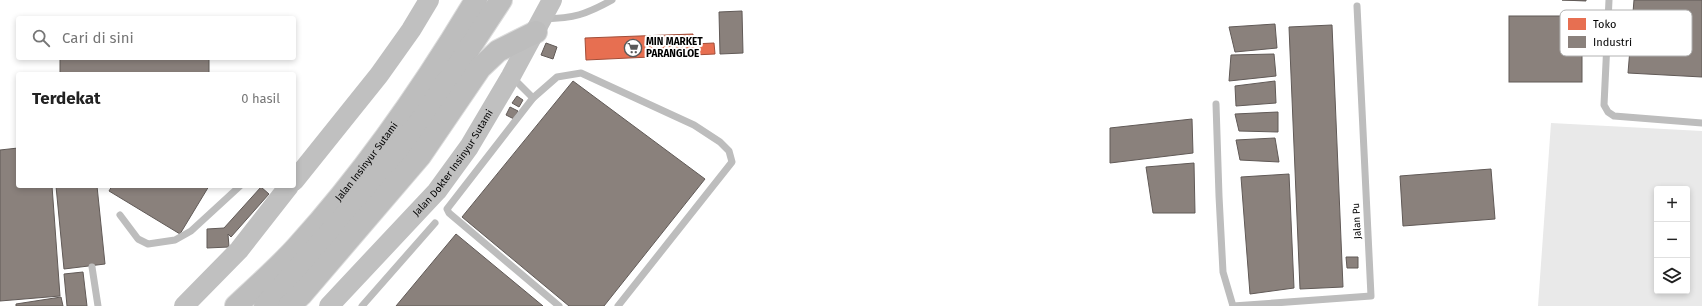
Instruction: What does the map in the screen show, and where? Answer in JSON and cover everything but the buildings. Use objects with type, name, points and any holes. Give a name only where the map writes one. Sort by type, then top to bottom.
[{"type":"highway","name":"Jalan Insinyur Sutami","points":[[236,306],[296,248],[339,197],[412,101],[476,0]]},
{"type":"highway","name":"Jalan Insinyur Sutami","points":[[265,306],[355,204],[426,114],[501,0]]},
{"type":"highway","points":[[289,306],[301,295],[420,156],[480,68],[498,51],[539,26]]},
{"type":"street","points":[[296,178],[379,75],[411,30],[429,0]]},
{"type":"street","name":"Jalan Dokter Insinyur Sutami","points":[[329,306],[437,191],[469,147],[511,76],[552,0]]},
{"type":"street","points":[[184,306],[239,250],[288,188]]},
{"type":"lane","points":[[539,26],[572,18],[592,11],[612,0]]},
{"type":"lane","points":[[1609,0],[1609,10]]},
{"type":"lane","name":"Jalan Pu","points":[[1233,306],[1371,296],[1357,6]]},
{"type":"lane","points":[[1606,56],[1604,105],[1608,112],[1614,116],[1702,124]]},
{"type":"lane","points":[[559,306],[449,213],[447,209],[533,98],[557,77],[581,73],[694,125],[720,142],[729,152],[732,162],[618,306]]},
{"type":"lane","points":[[511,76],[533,98]]},
{"type":"lane","points":[[1216,104],[1223,272],[1233,306]]},
{"type":"lane","points":[[120,215],[138,239],[148,244],[175,240],[191,231],[238,188]]},
{"type":"lane","points":[[362,306],[435,223]]},
{"type":"lane","points":[[92,267],[98,306]]},
{"type":"shaded area","points":[[1551,123],[1702,131],[1702,306],[1538,306]]},
{"type":"place","name":"MIN MARKET PARANGLOE","points":[[633,48]]}]
